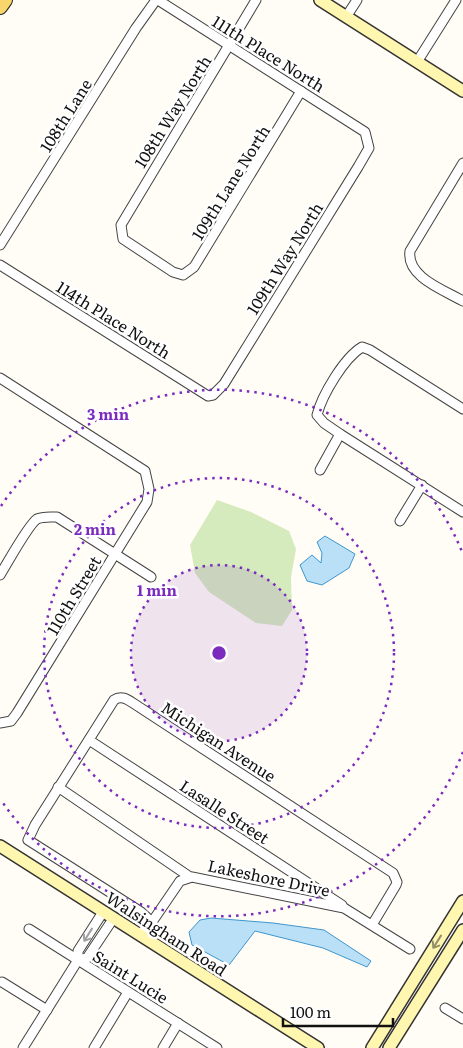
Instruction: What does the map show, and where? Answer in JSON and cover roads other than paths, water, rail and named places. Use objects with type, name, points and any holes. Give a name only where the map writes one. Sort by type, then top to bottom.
[{"type":"main road","points":[[0,8],[5,0]]},
{"type":"street","name":"111th Place North","points":[[157,0],[365,132]]},
{"type":"street","name":"108th Lane","points":[[0,245],[157,0]]},
{"type":"street","name":"108th Way North","points":[[173,272],[123,239],[121,226],[256,0]]},
{"type":"street","points":[[320,0],[463,91]]},
{"type":"street","points":[[346,17],[357,0]]},
{"type":"street","points":[[417,62],[456,0]]},
{"type":"street","name":"109th Lane North","points":[[173,272],[183,275],[194,267],[301,91]]},
{"type":"street","name":"109th Way North","points":[[213,395],[224,384],[369,148],[365,132]]},
{"type":"street","points":[[463,164],[410,251],[409,258],[411,267],[423,278],[463,301]]},
{"type":"street","name":"114th Place North","points":[[0,266],[208,396],[213,395]]},
{"type":"street","points":[[463,409],[370,350],[362,347],[351,354],[320,405],[317,415],[324,423],[340,434],[463,512]]},
{"type":"street","name":"110th Street","points":[[0,378],[132,462],[145,471],[149,480],[148,502],[11,721],[0,724]]},
{"type":"street","points":[[320,470],[340,434]]},
{"type":"street","points":[[400,521],[422,485]]},
{"type":"street","points":[[0,575],[30,527],[37,520],[46,517],[57,517],[151,577]]},
{"type":"street","name":"Michigan Avenue","points":[[152,922],[141,912],[28,840],[58,787],[117,698],[126,699],[393,874],[397,882],[372,925]]},
{"type":"street","name":"Lasalle Street","points":[[89,740],[344,908]]},
{"type":"street","points":[[58,787],[190,877]]},
{"type":"street","name":"Walsingham Road","points":[[0,846],[318,1048]]},
{"type":"street","name":"Lakeshore Drive","points":[[139,935],[152,922],[180,881],[190,877],[344,908],[410,948]]},
{"type":"street","points":[[372,1048],[463,901]]},
{"type":"street","points":[[23,1048],[78,960],[78,951],[103,912]]},
{"type":"street","points":[[78,960],[87,958],[113,918]]},
{"type":"street","name":"Saint Lucie","points":[[28,929],[217,1048]]},
{"type":"street","points":[[389,1048],[463,930]]},
{"type":"street","points":[[2,982],[47,1010]]},
{"type":"street","points":[[94,1048],[128,992]]},
{"type":"street","points":[[445,1008],[463,1019]]},
{"type":"street","points":[[163,1048],[178,1023]]},
{"type":"water","points":[[325,536],[355,554],[349,568],[322,585],[307,581],[300,565],[312,555],[321,563],[322,553],[317,542]]},
{"type":"water","points":[[211,918],[273,923],[324,930],[371,961],[367,967],[323,948],[255,931],[229,965],[192,945],[189,932],[200,920]]}]
